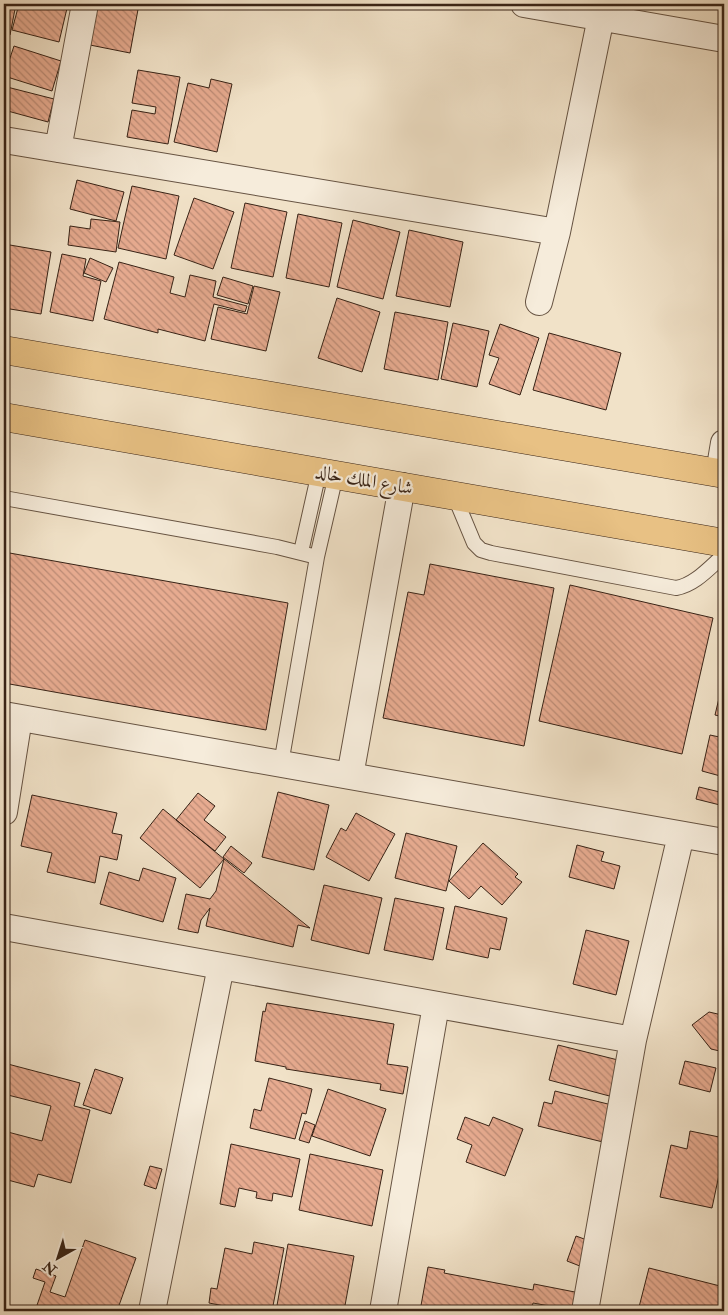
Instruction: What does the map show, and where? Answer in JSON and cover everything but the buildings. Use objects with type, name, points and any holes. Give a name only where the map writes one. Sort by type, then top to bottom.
[{"type":"main road","points":[[4,350],[722,474]]},
{"type":"main road","name":"شارع الملك خالد","points":[[4,417],[724,543]]},
{"type":"street","points":[[58,149],[84,4]]},
{"type":"street","points":[[524,4],[724,39]]},
{"type":"street","points":[[539,302],[557,232],[601,18]]},
{"type":"street","points":[[4,140],[557,232]]},
{"type":"street","points":[[722,474],[724,443]]},
{"type":"street","points":[[350,776],[402,486]]},
{"type":"street","points":[[4,812],[12,717],[724,842]]},
{"type":"street","points":[[585,1311],[633,1040],[681,835]]},
{"type":"street","points":[[4,927],[633,1040]]},
{"type":"street","points":[[152,1311],[220,966]]},
{"type":"street","points":[[383,1311],[436,1005]]},
{"type":"lane","points":[[301,552],[328,473]]},
{"type":"lane","points":[[281,764],[317,557],[328,473]]},
{"type":"lane","points":[[454,495],[474,543],[481,550],[491,553],[676,588],[692,583],[724,555]]},
{"type":"lane","points":[[4,498],[301,552],[317,557]]}]
